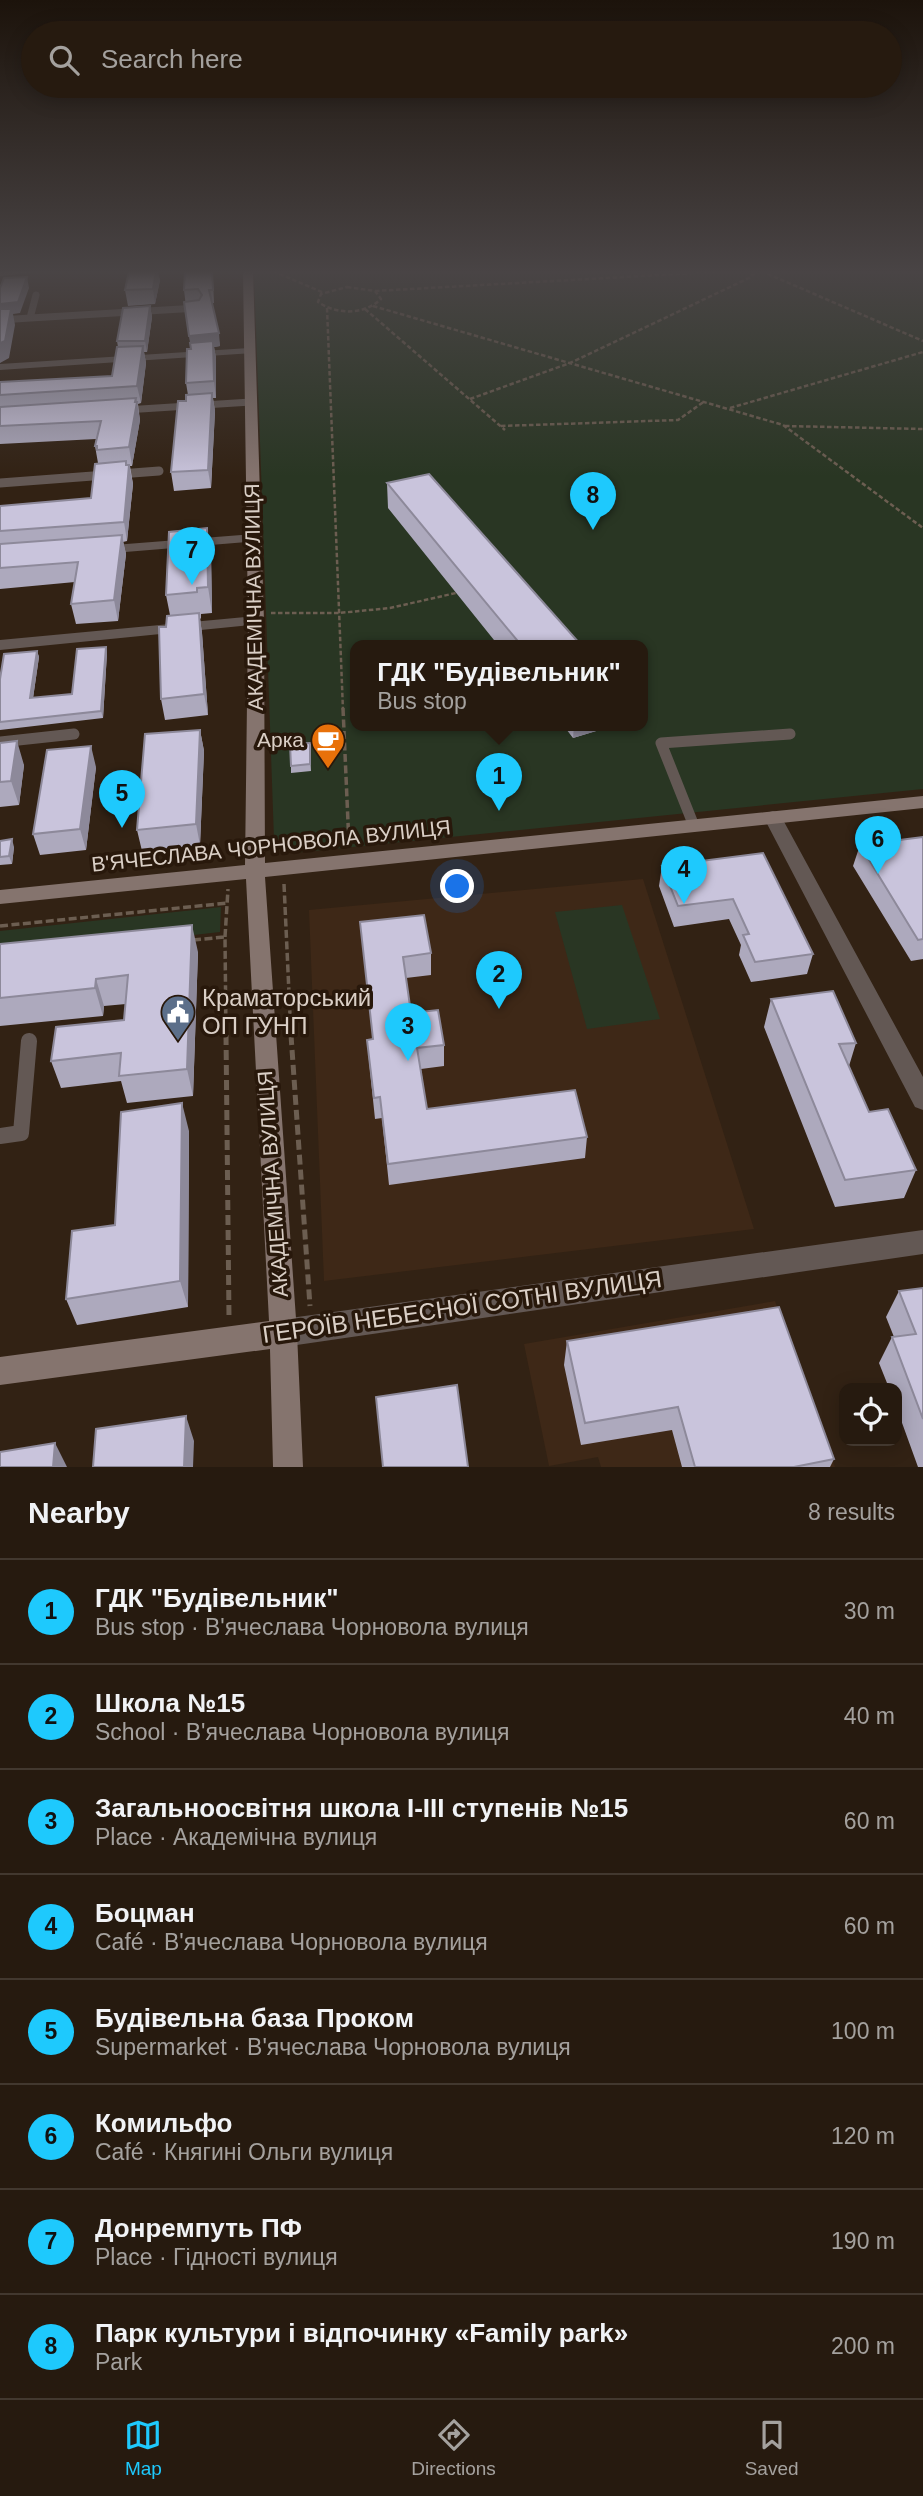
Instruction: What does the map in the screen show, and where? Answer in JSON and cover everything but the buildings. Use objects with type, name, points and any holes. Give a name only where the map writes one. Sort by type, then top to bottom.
[{"type":"street","name":"АКАДЕМІЧНА ВУЛИЦЯ","points":[[249,339],[256,617],[255,871],[283,1332],[288,1467]]},
{"type":"street","points":[[0,367],[249,351]]},
{"type":"street","points":[[80,551],[254,538]]},
{"type":"street","points":[[0,645],[256,617]]},
{"type":"street","name":"В'ЯЧЕСЛАВА ЧОРНОВОЛА ВУЛИЦЯ","points":[[0,897],[923,802]]},
{"type":"street","points":[[773,818],[923,1100]]},
{"type":"street","name":"ГЕРОЇВ НЕБЕСНОЇ СОТНІ ВУЛИЦЯ","points":[[0,1371],[923,1242]]},
{"type":"lane","points":[[111,411],[251,402]]},
{"type":"lane","points":[[0,482],[159,471]]},
{"type":"lane","points":[[694,826],[661,743],[790,733]]},
{"type":"lane","points":[[0,742],[74,734]]},
{"type":"lane","points":[[0,1136],[21,1133],[29,1041]]},
{"type":"path","points":[[328,339],[350,861]]},
{"type":"path","points":[[401,339],[505,430]]},
{"type":"path","points":[[491,339],[783,425],[923,429]]},
{"type":"path","points":[[470,399],[570,362],[618,339]]},
{"type":"path","points":[[730,408],[923,352]]},
{"type":"path","points":[[501,426],[678,420],[705,401]]},
{"type":"path","points":[[783,425],[923,527]]},
{"type":"path","points":[[256,617],[390,608],[456,593]]},
{"type":"path","points":[[283,868],[295,1111],[312,1328]]},
{"type":"path","points":[[229,873],[225,937],[229,1340]]},
{"type":"path","points":[[0,926],[228,902]]},
{"type":"path","points":[[186,941],[225,937]]},
{"type":"shaded area","points":[[643,879],[754,1229],[324,1281],[309,910]]},
{"type":"shaded area","points":[[775,1301],[835,1467],[601,1467],[598,1457],[549,1466],[524,1344]]},
{"type":"green space","points":[[256,339],[923,339],[923,789],[293,853],[293,840],[274,839]]},
{"type":"green space","points":[[622,905],[660,1019],[587,1029],[555,912]]},
{"type":"green space","points":[[221,907],[220,932],[0,957],[0,931]]},
{"type":"place","name":"Парк культури і відпочинку «Family park»","points":[[593,530]]},
{"type":"place","name":"Донремпуть ПФ","points":[[192,585]]},
{"type":"place","name":"Арка","points":[[328,770]]},
{"type":"place","name":"ГДК \"Будівельник\"","points":[[499,811]]},
{"type":"place","name":"Будівельна база Проком","points":[[122,828]]},
{"type":"place","name":"Комильфо","points":[[878,874]]},
{"type":"place","name":"Боцман","points":[[684,904]]},
{"type":"place","name":"Школа №15","points":[[499,1009]]},
{"type":"place","name":"Краматорський ОП ГУНП","points":[[178,1042]]},
{"type":"place","name":"Загальноосвітня школа І-ІІІ ступенів №15","points":[[408,1061]]}]
